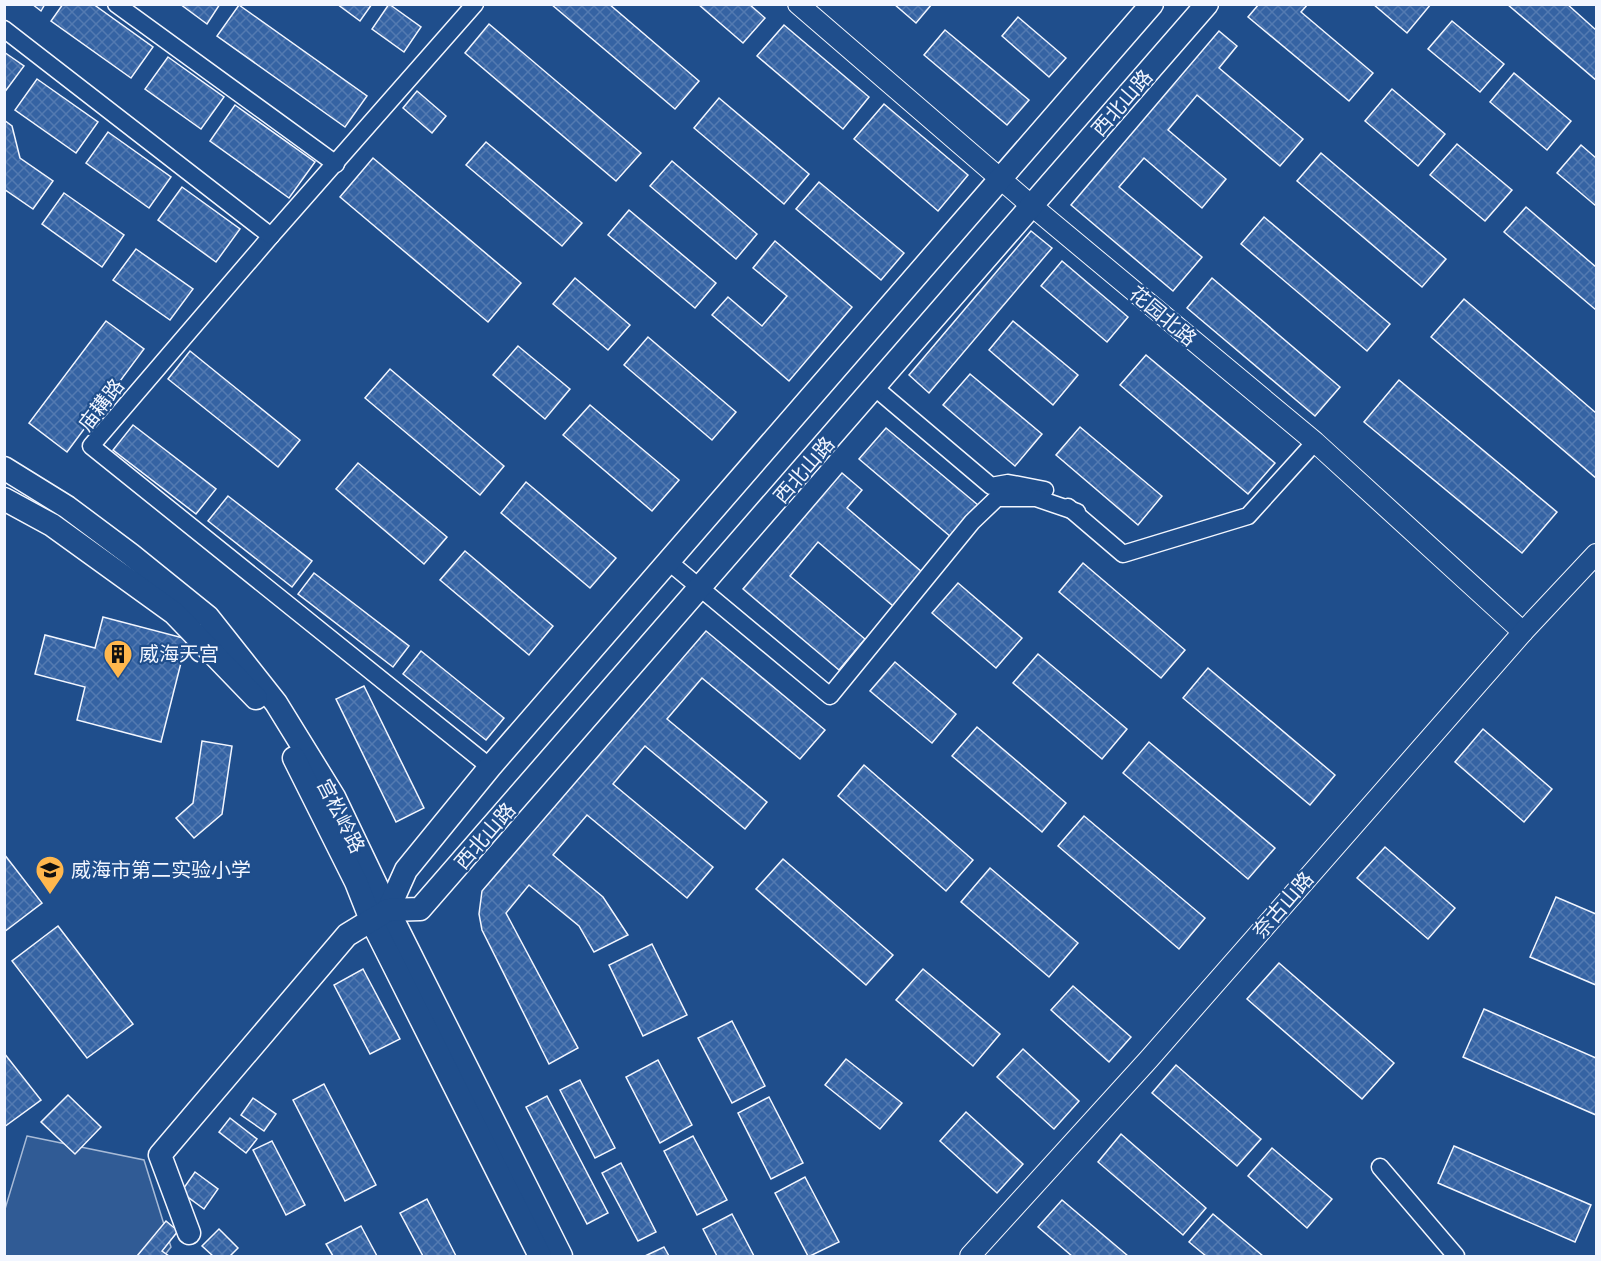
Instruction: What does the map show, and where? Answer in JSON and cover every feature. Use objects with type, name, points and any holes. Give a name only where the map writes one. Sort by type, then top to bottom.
[{"type":"main road","name":"西北山路","points":[[380,915],[406,870],[490,767],[1152,4]]},
{"type":"main road","name":"西北山路","points":[[380,915],[420,909],[702,589],[1207,4]]},
{"type":"main road","name":"宫松岭路","points":[[4,468],[67,507],[208,617],[276,703],[334,797],[380,915],[561,1257]]},
{"type":"main road","points":[[4,499],[52,525],[174,613],[274,717],[356,882],[380,915],[540,1257]]},
{"type":"main road","points":[[189,1233],[160,1155],[347,935],[380,915]]},
{"type":"street","points":[[116,4],[336,164]]},
{"type":"street","name":"庙耩路","points":[[475,4],[271,236],[91,446],[490,767]]},
{"type":"street","name":"花园北路","points":[[798,4],[1032,206],[1315,442],[1523,632]]},
{"type":"street","points":[[4,29],[271,236]]},
{"type":"street","points":[[874,387],[991,486],[1008,483],[1044,490],[1077,512],[1123,554],[1248,516],[1315,442]]},
{"type":"street","points":[[669,562],[830,696],[972,522],[997,498],[1036,498],[1077,512]]},
{"type":"street","name":"奈古山路","points":[[970,1257],[1149,1059],[1523,632],[1596,554]]},
{"type":"street","points":[[1380,1167],[1456,1257]]},
{"type":"shaded area","points":[[27,1136],[144,1160],[171,1247],[164,1256],[5,1256],[5,1209]]},
{"type":"building","points":[[32,4],[45,4],[41,11]]},
{"type":"building","points":[[63,4],[93,4],[153,47],[131,78],[51,21]]},
{"type":"building","points":[[180,4],[220,4],[207,24]]},
{"type":"building","points":[[337,4],[372,4],[360,21]]},
{"type":"building","points":[[389,4],[421,27],[404,52],[372,29]]},
{"type":"building","points":[[551,4],[609,4],[699,81],[675,109]]},
{"type":"building","points":[[698,4],[749,4],[765,18],[743,43]]},
{"type":"building","points":[[894,4],[932,4],[916,23]]},
{"type":"building","points":[[1259,4],[1308,4],[1301,12],[1373,73],[1349,101],[1248,17]]},
{"type":"building","points":[[1373,4],[1431,4],[1407,33]]},
{"type":"building","points":[[1507,4],[1567,4],[1596,30],[1596,80]]},
{"type":"building","points":[[239,5],[367,96],[345,127],[217,36]]},
{"type":"building","points":[[1018,17],[1066,58],[1049,77],[1002,36]]},
{"type":"building","points":[[1452,21],[1504,64],[1480,92],[1428,49]]},
{"type":"building","points":[[489,24],[641,153],[616,181],[465,53]]},
{"type":"building","points":[[784,25],[869,97],[843,129],[757,56]]},
{"type":"building","points":[[945,30],[1029,100],[1007,125],[924,55]]},
{"type":"building","points":[[1219,31],[1237,46],[1219,68],[1303,139],[1280,166],[1197,95],[1168,130],[1226,179],[1202,208],[1144,158],[1119,187],[1202,257],[1173,291],[1071,205]]},
{"type":"building","points":[[4,52],[24,66],[4,93]]},
{"type":"building","points":[[168,57],[224,97],[201,129],[145,89]]},
{"type":"building","points":[[1514,73],[1571,121],[1547,150],[1490,102]]},
{"type":"building","points":[[37,79],[98,122],[76,153],[15,110]]},
{"type":"building","points":[[1392,89],[1445,134],[1418,166],[1365,121]]},
{"type":"building","points":[[417,91],[446,116],[432,133],[403,108]]},
{"type":"building","points":[[719,98],[809,174],[784,204],[694,128]]},
{"type":"building","points":[[884,104],[968,175],[938,211],[854,139]]},
{"type":"building","points":[[235,105],[315,162],[289,198],[210,141]]},
{"type":"building","points":[[4,120],[12,126],[20,158],[53,181],[33,209],[4,189]]},
{"type":"building","points":[[108,132],[171,177],[149,208],[86,163]]},
{"type":"building","points":[[486,142],[582,223],[562,246],[466,165]]},
{"type":"building","points":[[1457,144],[1512,190],[1485,221],[1430,175]]},
{"type":"building","points":[[1581,145],[1596,158],[1596,206],[1557,173]]},
{"type":"building","points":[[1321,153],[1446,259],[1422,287],[1297,181]]},
{"type":"building","points":[[373,158],[521,283],[488,322],[340,197]]},
{"type":"building","points":[[672,161],[757,234],[736,259],[650,186]]},
{"type":"building","points":[[819,182],[904,253],[881,280],[796,209]]},
{"type":"building","points":[[182,187],[240,229],[216,262],[158,220]]},
{"type":"building","points":[[64,193],[124,235],[102,267],[42,224]]},
{"type":"building","points":[[1526,207],[1596,267],[1596,310],[1504,232]]},
{"type":"building","points":[[629,210],[716,283],[695,308],[608,235]]},
{"type":"building","points":[[1264,217],[1390,324],[1367,351],[1241,244]]},
{"type":"building","points":[[1031,231],[1052,248],[929,393],[909,375]]},
{"type":"building","points":[[775,241],[852,307],[789,381],[712,315],[728,297],[762,326],[787,296],[753,268]]},
{"type":"building","points":[[136,249],[193,289],[170,320],[113,280]]},
{"type":"building","points":[[1062,261],[1128,317],[1107,342],[1041,286]]},
{"type":"building","points":[[575,278],[630,325],[608,350],[553,304]]},
{"type":"building","points":[[1212,278],[1340,387],[1315,416],[1187,308]]},
{"type":"building","points":[[1464,299],[1596,413],[1596,478],[1431,337]]},
{"type":"building","points":[[106,321],[144,349],[67,452],[29,423]]},
{"type":"building","points":[[1013,321],[1078,375],[1053,405],[989,350]]},
{"type":"building","points":[[648,337],[736,412],[712,440],[624,365]]},
{"type":"building","points":[[518,346],[570,389],[545,419],[493,375]]},
{"type":"building","points":[[190,351],[300,440],[278,467],[168,379]]},
{"type":"building","points":[[1146,355],[1275,463],[1248,494],[1120,385]]},
{"type":"building","points":[[390,369],[504,466],[480,495],[365,398]]},
{"type":"building","points":[[970,374],[1042,434],[1015,466],[943,405]]},
{"type":"building","points":[[1399,380],[1557,512],[1522,553],[1364,422]]},
{"type":"building","points":[[590,405],[679,480],[652,511],[563,435]]},
{"type":"building","points":[[133,425],[216,489],[196,514],[113,450]]},
{"type":"building","points":[[1080,427],[1162,496],[1138,525],[1056,455]]},
{"type":"building","points":[[886,428],[978,505],[951,537],[859,459]]},
{"type":"building","points":[[358,463],[447,537],[424,564],[336,489]]},
{"type":"building","points":[[842,473],[862,490],[847,508],[922,572],[893,606],[818,542],[790,576],[865,639],[839,670],[743,589]]},
{"type":"building","points":[[526,482],[616,558],[590,588],[501,513]]},
{"type":"building","points":[[228,496],[312,561],[292,587],[208,521]]},
{"type":"building","points":[[465,551],[553,626],[529,655],[440,580]]},
{"type":"building","points":[[1083,563],[1185,650],[1161,678],[1059,592]]},
{"type":"building","points":[[314,573],[409,646],[393,667],[298,594]]},
{"type":"building","points":[[958,583],[1022,638],[996,668],[932,613]]},
{"type":"building","name":"威海天宫","points":[[103,617],[187,639],[161,742],[77,720],[85,687],[35,674],[45,635],[95,648]]},
{"type":"building","points":[[706,631],[825,730],[800,759],[702,678],[667,719],[767,802],[745,829],[645,746],[613,784],[713,867],[687,898],[587,815],[553,855],[603,897],[628,935],[594,952],[579,926],[529,885],[506,913],[578,1048],[549,1064],[482,930],[479,914],[482,891]]},
{"type":"building","points":[[421,651],[504,718],[486,740],[403,674]]},
{"type":"building","points":[[1038,654],[1127,729],[1102,759],[1013,683]]},
{"type":"building","points":[[895,662],[956,714],[932,743],[870,691]]},
{"type":"building","points":[[1208,668],[1335,775],[1310,805],[1183,698]]},
{"type":"building","points":[[364,686],[424,808],[396,822],[336,699]]},
{"type":"building","points":[[977,727],[1066,803],[1042,832],[952,756]]},
{"type":"building","points":[[1483,729],[1552,789],[1524,822],[1455,762]]},
{"type":"building","points":[[202,741],[232,746],[222,814],[194,838],[176,818],[193,803]]},
{"type":"building","points":[[1149,742],[1275,848],[1248,879],[1123,773]]},
{"type":"building","points":[[864,765],[973,860],[946,891],[838,796]]},
{"type":"building","points":[[1084,816],[1205,918],[1179,949],[1058,846]]},
{"type":"building","points":[[1385,847],[1455,908],[1428,939],[1357,878]]},
{"type":"building","points":[[4,854],[42,903],[4,932]]},
{"type":"building","points":[[783,859],[893,955],[866,985],[756,889]]},
{"type":"building","points":[[990,868],[1078,943],[1049,977],[961,902]]},
{"type":"building","points":[[1556,897],[1596,914],[1596,985],[1530,957]]},
{"type":"building","points":[[58,926],[133,1024],[87,1058],[12,961]]},
{"type":"building","points":[[652,944],[687,1015],[643,1036],[609,965]]},
{"type":"building","points":[[1279,963],[1394,1063],[1362,1099],[1247,999]]},
{"type":"building","points":[[363,969],[400,1039],[370,1054],[334,985]]},
{"type":"building","points":[[923,969],[1000,1034],[973,1066],[896,1000]]},
{"type":"building","points":[[1073,986],[1131,1037],[1109,1062],[1051,1010]]},
{"type":"building","points":[[1484,1009],[1596,1058],[1596,1115],[1463,1057]]},
{"type":"building","points":[[732,1021],[765,1086],[732,1103],[698,1038]]},
{"type":"building","points":[[1023,1049],[1079,1101],[1054,1129],[997,1077]]},
{"type":"building","points":[[4,1053],[41,1100],[4,1127]]},
{"type":"building","points":[[846,1059],[902,1103],[880,1129],[825,1085]]},
{"type":"building","points":[[658,1060],[692,1125],[660,1143],[626,1077]]},
{"type":"building","points":[[1176,1065],[1261,1139],[1237,1166],[1152,1093]]},
{"type":"building","points":[[580,1080],[615,1148],[595,1158],[560,1090]]},
{"type":"building","points":[[324,1084],[376,1185],[345,1201],[293,1100]]},
{"type":"building","points":[[68,1095],[101,1127],[75,1154],[41,1122]]},
{"type":"building","points":[[547,1096],[608,1213],[587,1224],[526,1107]]},
{"type":"building","points":[[769,1097],[803,1163],[771,1179],[738,1113]]},
{"type":"building","points":[[253,1098],[276,1114],[264,1131],[241,1115]]},
{"type":"building","points":[[966,1112],[1023,1164],[997,1193],[940,1141]]},
{"type":"building","points":[[230,1118],[257,1139],[246,1153],[219,1132]]},
{"type":"building","points":[[1121,1134],[1206,1208],[1183,1235],[1098,1162]]},
{"type":"building","points":[[693,1136],[727,1200],[697,1215],[664,1151]]},
{"type":"building","points":[[272,1141],[305,1205],[286,1215],[253,1150]]},
{"type":"building","points":[[1454,1146],[1591,1205],[1575,1242],[1438,1183]]},
{"type":"building","points":[[1272,1148],[1332,1199],[1307,1228],[1248,1176]]},
{"type":"building","points":[[621,1163],[656,1232],[638,1241],[602,1173]]},
{"type":"building","points":[[195,1172],[218,1189],[204,1209],[181,1192]]},
{"type":"building","points":[[805,1177],[839,1242],[810,1256],[775,1193]]},
{"type":"building","points":[[427,1199],[456,1256],[423,1256],[400,1213]]},
{"type":"building","points":[[1062,1200],[1128,1256],[1072,1256],[1038,1227]]},
{"type":"building","points":[[732,1214],[754,1256],[717,1256],[703,1229]]},
{"type":"building","points":[[1213,1214],[1263,1256],[1206,1256],[1189,1242]]},
{"type":"building","points":[[166,1221],[178,1231],[162,1251],[169,1256],[137,1256]]},
{"type":"building","points":[[361,1226],[377,1256],[333,1256],[326,1244]]},
{"type":"building","points":[[219,1229],[238,1248],[230,1256],[213,1256],[202,1246]]},
{"type":"building","points":[[664,1247],[669,1256],[645,1256]]},
{"type":"place","name":"威海天宫","points":[[118,680]]},
{"type":"place","name":"威海市第二实验小学","points":[[50,896]]}]
